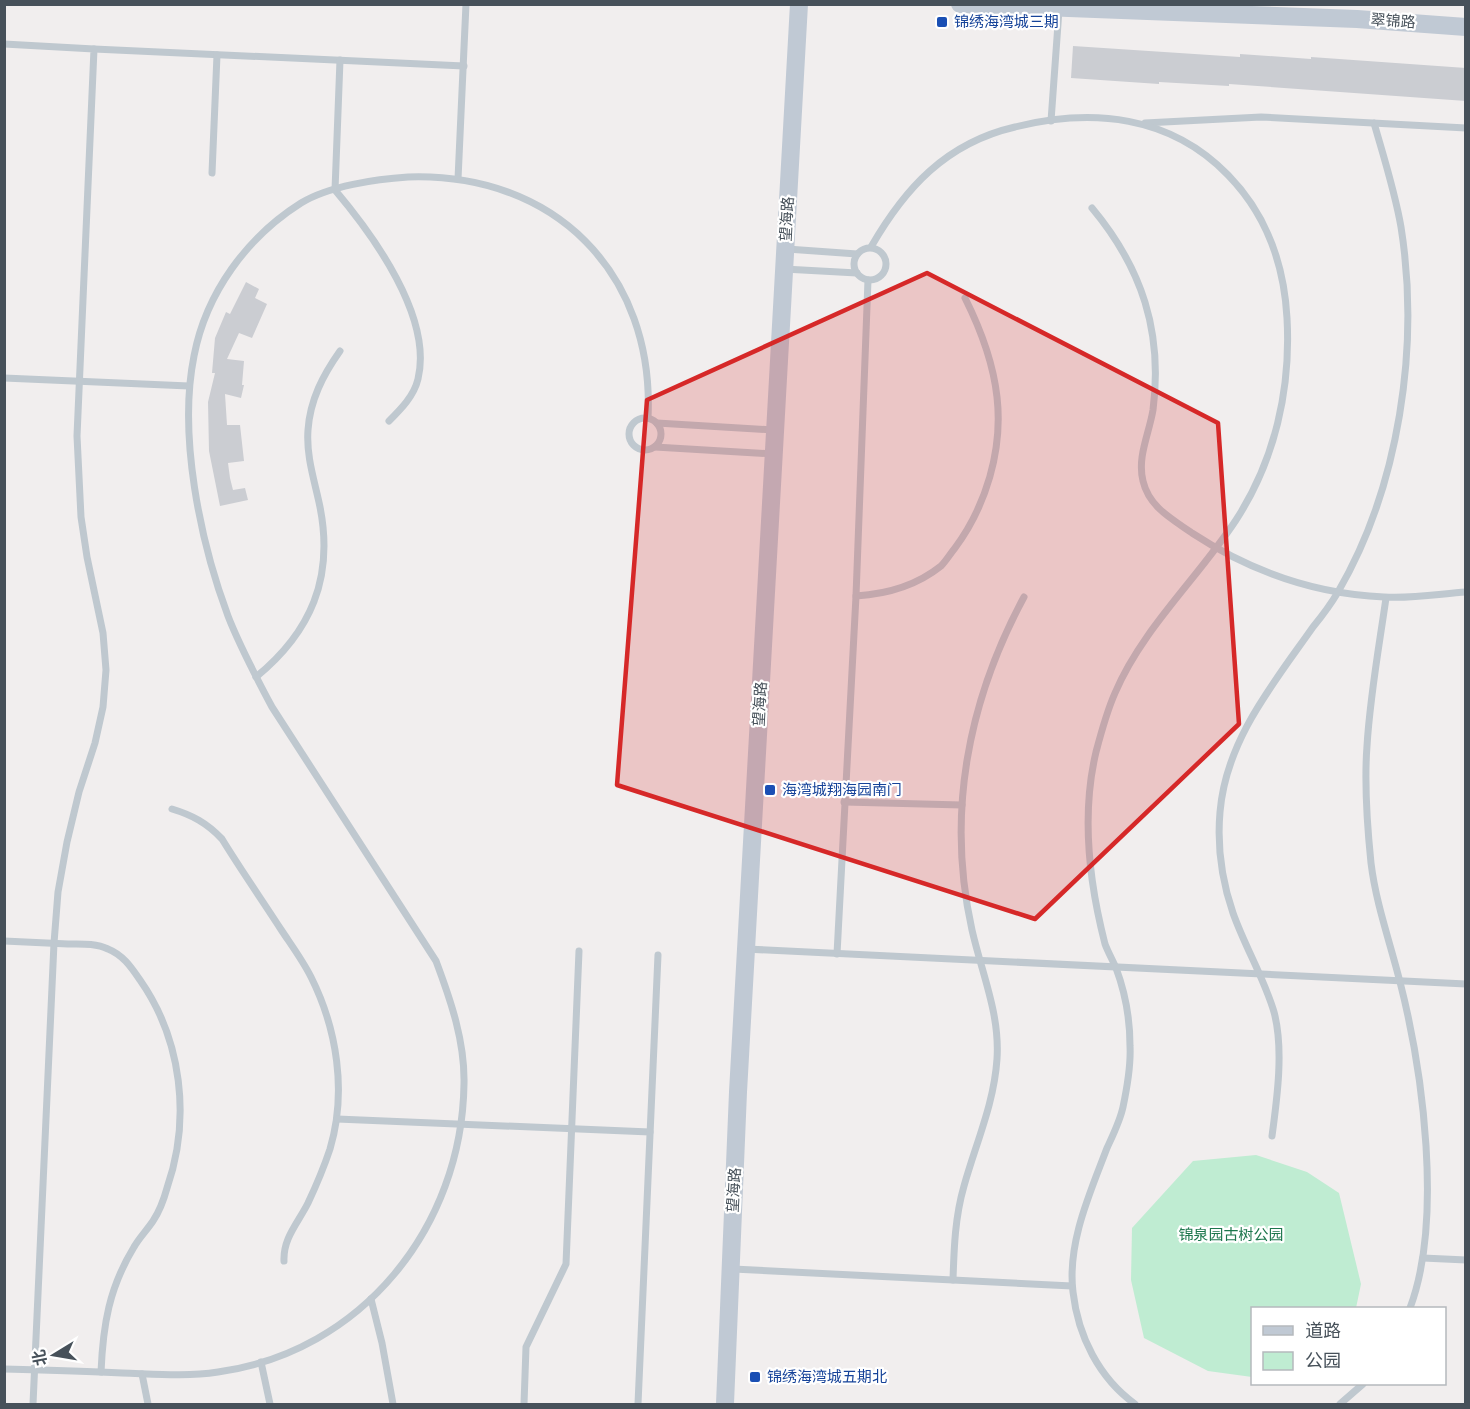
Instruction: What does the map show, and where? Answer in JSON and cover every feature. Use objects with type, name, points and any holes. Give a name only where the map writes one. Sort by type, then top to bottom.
[{"type":"street","name":"望海路","points":[[725,1404],[746,949],[799,4]]},
{"type":"street","name":"翠锦路","points":[[960,4],[1358,19],[1466,27]]},
{"type":"lane","points":[[458,179],[466,4]]},
{"type":"lane","points":[[1051,121],[1059,8]]},
{"type":"lane","points":[[4,44],[464,66]]},
{"type":"lane","points":[[33,1404],[58,892],[79,792],[95,743],[103,707],[106,670],[103,633],[81,517],[77,436],[94,49]]},
{"type":"lane","points":[[212,173],[217,54]]},
{"type":"lane","points":[[340,60],[335,190],[381,252],[407,302],[418,333],[422,358],[417,382],[406,403],[389,421]]},
{"type":"lane","points":[[871,247],[890,214],[915,184],[944,159],[986,137],[1013,127],[1081,117],[1101,117],[1140,123],[1168,133],[1195,147],[1219,166],[1240,187],[1257,212],[1270,239],[1283,286],[1288,342],[1286,379],[1280,415],[1269,451],[1255,486],[1237,518],[1140,648],[1115,693],[1096,754],[1088,815],[1092,888],[1107,950],[1116,967],[1124,995],[1131,1047],[1122,1109],[1077,1235],[1072,1261],[1072,1286],[1078,1320],[1094,1359],[1109,1380],[1135,1404]]},
{"type":"lane","points":[[1140,123],[1261,117],[1466,128]]},
{"type":"lane","points":[[1272,1136],[1278,1095],[1278,1055],[1274,1014],[1260,974],[1233,914],[1224,880],[1219,846],[1220,822],[1227,776],[1238,744],[1254,712],[1338,593],[1361,544],[1380,494],[1394,442],[1408,335],[1407,281],[1401,228],[1390,175],[1374,123]]},
{"type":"lane","points":[[4,1369],[172,1375],[218,1372],[261,1362],[303,1346],[342,1323],[371,1299],[408,1258],[433,1216],[451,1171],[462,1124],[464,1082],[460,1041],[451,1000],[436,962],[272,706],[228,617],[212,570],[200,521],[193,472],[189,386],[194,355],[203,324],[216,294],[233,267],[277,220],[303,202],[335,190],[364,182],[427,177],[458,179],[497,187],[533,202],[566,224],[595,251],[618,283],[635,318],[645,357],[649,396],[648,418]]},
{"type":"lane","points":[[1092,208],[1110,229],[1126,254],[1147,306],[1156,362],[1155,390],[1152,418],[1141,464],[1143,483],[1151,500],[1164,514],[1216,548],[1265,572],[1296,583],[1338,593],[1386,598],[1466,592]]},
{"type":"lane","points":[[784,269],[857,273],[868,280],[877,279],[884,273],[887,265],[885,256],[879,250],[871,247],[863,249],[857,254],[854,267],[857,273]]},
{"type":"lane","points":[[786,249],[857,254]]},
{"type":"lane","points":[[837,954],[856,596],[868,280]]},
{"type":"lane","points":[[856,596],[894,591],[928,575],[943,564],[957,545],[980,504],[991,470],[997,435],[997,399],[992,364],[985,341],[965,298]]},
{"type":"lane","points":[[256,677],[292,643],[315,600],[322,576],[325,551],[324,526],[309,460],[308,431],[316,393],[324,375],[340,351]]},
{"type":"lane","points":[[4,378],[189,386]]},
{"type":"lane","points":[[774,454],[656,447],[640,450],[630,438],[633,424],[642,418],[648,418],[657,423],[775,430]]},
{"type":"lane","points":[[656,447],[661,438],[657,423]]},
{"type":"lane","points":[[953,1280],[956,1222],[973,1155],[986,1122],[997,1058],[996,1024],[990,992],[980,961],[967,900],[961,837],[962,806],[969,743],[982,693],[996,653],[1024,597]]},
{"type":"lane","points":[[1386,598],[1367,746],[1366,806],[1371,865],[1380,912],[1400,981],[1412,1036],[1422,1102],[1426,1202],[1423,1258],[1410,1307]]},
{"type":"lane","points":[[844,802],[962,806]]},
{"type":"lane","points":[[172,809],[200,819],[222,839],[311,976],[325,1010],[335,1045],[339,1082],[337,1119],[320,1176],[287,1239],[284,1261]]},
{"type":"lane","points":[[4,941],[96,945],[113,951],[128,962],[149,992],[164,1023],[174,1055],[180,1088],[180,1122],[176,1156],[154,1220],[135,1245],[120,1272],[109,1302],[103,1333],[101,1372]]},
{"type":"lane","points":[[746,949],[1466,984]]},
{"type":"lane","points":[[524,1404],[526,1347],[566,1264],[579,951]]},
{"type":"lane","points":[[638,1404],[658,955]]},
{"type":"lane","points":[[337,1119],[650,1132]]},
{"type":"lane","points":[[1423,1258],[1466,1260]]},
{"type":"lane","points":[[730,1269],[1072,1286]]},
{"type":"lane","points":[[371,1299],[393,1404]]},
{"type":"lane","points":[[261,1362],[270,1404]]},
{"type":"lane","points":[[142,1374],[147,1404]]},
{"type":"lane","points":[[1340,1404],[1361,1385]]},
{"type":"highlighted area","points":[[927,273],[1218,423],[1239,724],[1035,919],[617,785],[647,400]]},
{"type":"green space","name":"锦泉园古树公园","points":[[1256,1155],[1307,1172],[1339,1193],[1361,1284],[1356,1307],[1251,1307],[1251,1377],[1208,1371],[1144,1338],[1131,1280],[1132,1228],[1193,1161]]},
{"type":"building","points":[[1073,46],[1240,57],[1240,54],[1311,59],[1311,57],[1466,68],[1466,101],[1229,84],[1229,86],[1159,82],[1159,84],[1071,78]]},
{"type":"building","points":[[246,282],[259,289],[255,298],[267,304],[252,338],[239,333],[227,359],[244,361],[242,385],[244,385],[241,398],[225,394],[227,425],[240,425],[244,461],[228,463],[230,478],[233,490],[245,488],[248,500],[220,506],[209,451],[208,402],[215,373],[212,373],[215,338],[226,312],[230,314]]},
{"type":"place","name":"锦绣海湾城三期","points":[[942,22]]},
{"type":"place","name":"海湾城翔海园南门","points":[[770,790]]},
{"type":"place","name":"锦绣海湾城五期北","points":[[755,1377]]}]
